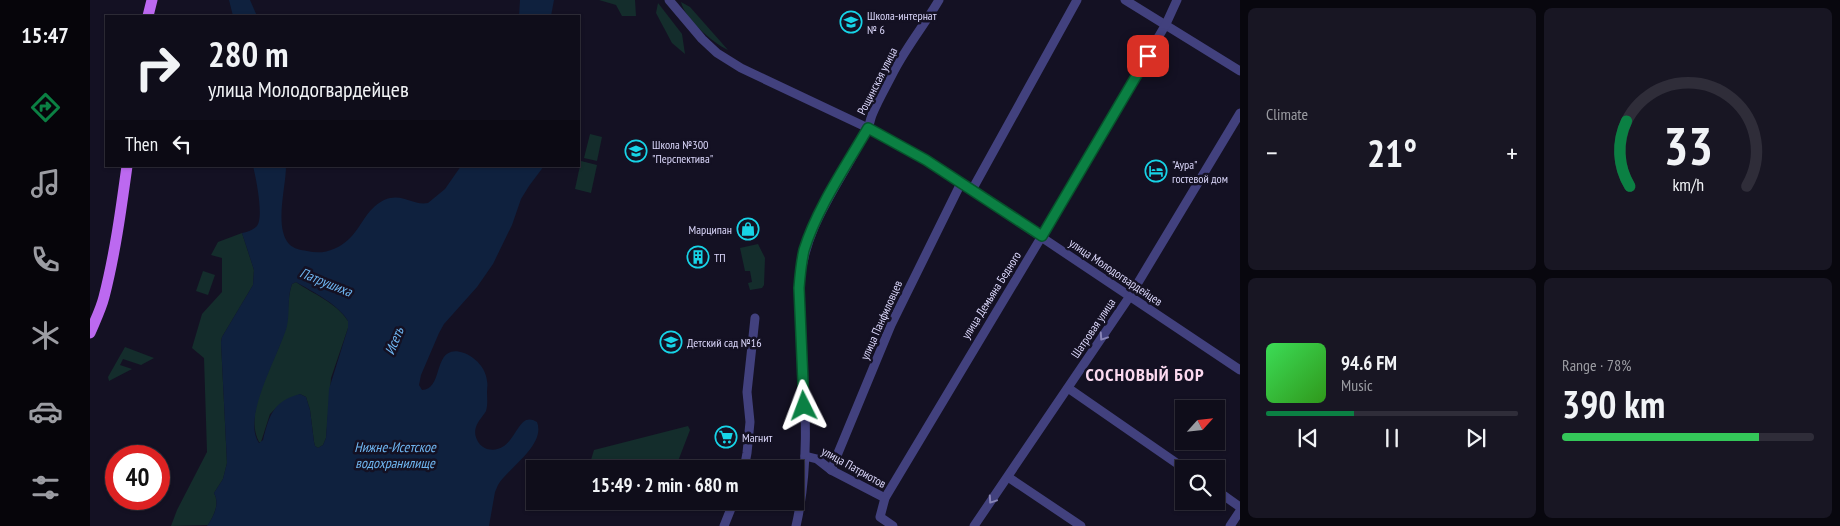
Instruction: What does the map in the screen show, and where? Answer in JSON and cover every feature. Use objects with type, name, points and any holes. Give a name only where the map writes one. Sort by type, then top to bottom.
[{"type":"main road","points":[[148,15],[152,0]]},
{"type":"main road","points":[[90,333],[103,299],[120,217],[127,167]]},
{"type":"street","name":"улица Молодогвардейцев","points":[[669,0],[717,53],[741,68],[868,128],[926,160],[1240,370]]},
{"type":"street","name":"Рощинская улица","points":[[796,526],[801,506],[806,444],[800,314],[800,270],[804,251],[811,232],[832,190],[868,128],[872,115],[895,69],[939,0]]},
{"type":"street","points":[[972,190],[1077,0]]},
{"type":"street","points":[[1125,0],[1240,71]]},
{"type":"street","name":"улица Демьяна Бедного","points":[[885,498],[1042,236],[1166,24],[1177,0]]},
{"type":"street","name":"Шатровая улица","points":[[974,526],[1130,296],[1240,113]]},
{"type":"street","name":"улица Панфиловцев","points":[[832,470],[891,325],[961,183]]},
{"type":"street","points":[[746,460],[750,422],[747,392],[755,318]]},
{"type":"street","points":[[1068,388],[1175,462]]},
{"type":"street","name":"улица Патриотов","points":[[805,456],[817,459],[832,470],[885,498],[880,517],[893,526]]},
{"type":"street","points":[[1008,477],[1081,526]]},
{"type":"street","points":[[1225,496],[1240,507]]},
{"type":"street","points":[[724,526],[730,510]]},
{"type":"street","points":[[1230,526],[1240,511]]},
{"type":"green space","points":[[599,0],[635,0],[636,16],[622,16],[616,5]]},
{"type":"green space","points":[[681,2],[690,7],[728,50],[700,30],[688,16]]},
{"type":"green space","points":[[658,3],[682,34],[685,54],[672,43],[656,13]]},
{"type":"green space","points":[[590,134],[602,137],[597,161],[584,158]]},
{"type":"green space","points":[[581,161],[597,165],[591,193],[575,189]]},
{"type":"green space","points":[[242,233],[254,270],[253,285],[222,337],[221,342],[227,463],[223,479],[214,493],[216,505],[208,525],[171,526],[177,510],[207,452],[204,358],[192,348],[202,314],[222,292],[222,258],[211,255],[218,242]]},
{"type":"green space","points":[[758,244],[765,258],[764,285],[762,288],[750,290],[748,283],[752,282],[750,271],[745,271],[740,248]]},
{"type":"green space","points":[[203,271],[215,275],[208,295],[196,291]]},
{"type":"green space","points":[[296,282],[338,309],[348,321],[348,328],[331,378],[326,438],[323,445],[318,448],[314,442],[310,410],[306,397],[300,394],[277,407],[270,414],[261,442],[259,442],[255,429],[258,401],[281,342],[285,329],[290,289],[292,284]]},
{"type":"green space","points":[[125,347],[154,358],[141,365],[123,359],[120,365],[132,369],[109,381],[108,377]]},
{"type":"green space","points":[[688,426],[690,430],[678,460],[591,460],[594,450]]},
{"type":"water","points":[[229,0],[250,0],[257,15],[233,15]]},
{"type":"water","points":[[520,0],[554,0],[551,15],[519,15]]},
{"type":"water","name":"Нижне-Исетское водохранилище","points":[[253,167],[286,167],[281,217],[285,236],[289,244],[295,248],[305,251],[324,252],[335,249],[344,243],[372,209],[384,200],[402,198],[417,203],[428,203],[445,189],[460,167],[543,167],[521,199],[512,225],[493,264],[477,287],[444,324],[421,375],[419,385],[422,390],[429,388],[434,383],[442,360],[447,354],[454,351],[464,353],[472,357],[479,364],[486,376],[487,408],[475,430],[477,440],[481,445],[487,449],[497,449],[504,446],[510,440],[524,421],[530,419],[537,422],[538,431],[531,448],[498,485],[489,526],[207,526],[215,510],[216,497],[214,493],[223,479],[227,463],[221,342],[222,337],[253,285],[254,270],[242,233],[254,229],[259,221],[260,206]],"holes":[[[296,282],[338,309],[348,321],[348,328],[329,389],[326,438],[323,445],[318,448],[315,446],[310,410],[306,397],[300,394],[278,405],[270,417],[263,440],[259,443],[255,432],[258,402],[287,326],[292,284]]]},
{"type":"place","name":"Школа-интернат № 6","points":[[851,22]]},
{"type":"place","name":"Школа №300 \"Перспектива\"","points":[[636,151]]},
{"type":"place","name":"\"Аура\" гостевой дом","points":[[1156,171]]},
{"type":"place","name":"Марципан","points":[[748,229]]},
{"type":"place","name":"ТП","points":[[698,257]]},
{"type":"place","name":"Детский сад №16","points":[[671,342]]},
{"type":"place","name":"Магнит","points":[[726,437]]},
{"type":"district","name":"СОСНОВЫЙ БОР","points":[[1145,374]]},
{"type":"route","points":[[804,406],[799,288],[804,251],[811,232],[832,190],[868,128],[926,160],[1042,236],[1148,56]]},
{"type":"water label","name":"Патрушиха","points":[[326,282]]},
{"type":"water label","name":"Исеть","points":[[394,341]]}]
